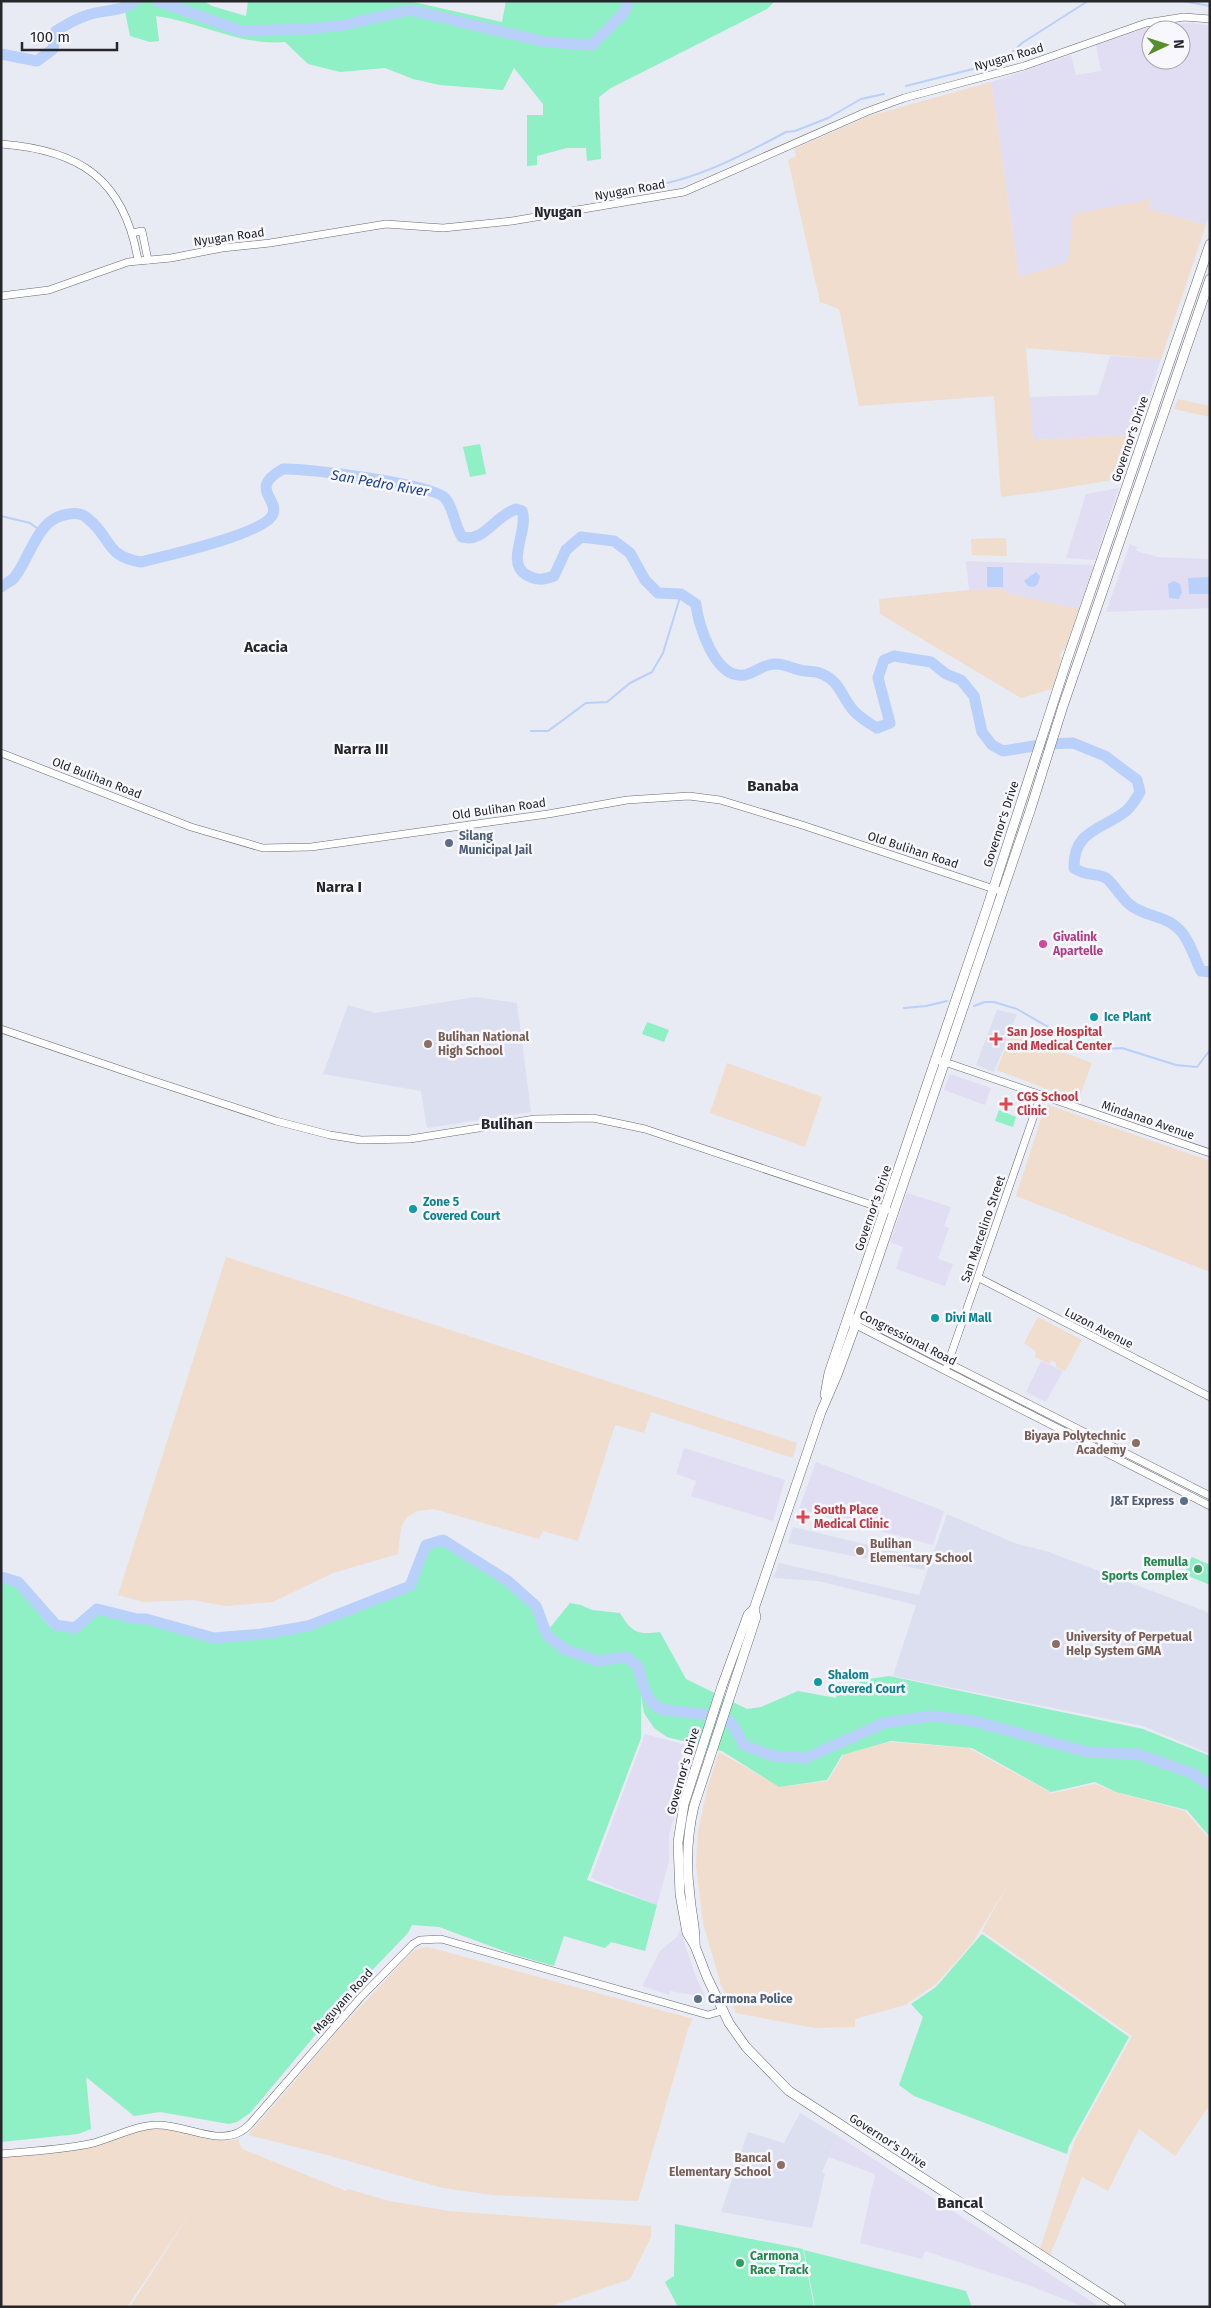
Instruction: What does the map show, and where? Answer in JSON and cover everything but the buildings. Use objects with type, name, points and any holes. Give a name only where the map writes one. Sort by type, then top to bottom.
[{"type":"highway","name":"Governor's Drive","points":[[940,1060],[1003,892],[1043,767],[1058,705],[1210,244]]},
{"type":"highway","name":"Governor's Drive","points":[[1121,2307],[789,2091],[746,2048],[722,2011],[696,1946],[687,1933],[682,1914],[678,1842],[684,1804],[702,1745],[748,1615],[754,1609],[821,1412],[838,1375],[1034,763],[1058,705],[1210,279]]},
{"type":"highway","name":"Governor's Drive","points":[[696,1946],[696,1930],[689,1894],[690,1825],[712,1748],[756,1617],[754,1609]]},
{"type":"street","name":"Nyugan Road","points":[[1,296],[49,290],[138,260],[171,258],[222,248],[270,243],[386,224],[443,228],[512,221],[675,194],[721,177],[866,112],[904,98],[1024,66],[1146,22],[1184,17],[1210,19]]},
{"type":"street","points":[[1,144],[32,146],[50,151],[67,157],[93,171],[123,208],[132,233],[138,260]]},
{"type":"street","points":[[132,233],[142,231],[148,260]]},
{"type":"street","name":"Old Bulihan Road","points":[[1,753],[190,826],[263,848],[289,849],[329,845],[548,814],[627,800],[689,796],[720,800],[802,825],[1003,892]]},
{"type":"street","points":[[1,1030],[276,1121],[330,1135],[361,1140],[410,1139],[535,1119],[593,1118],[645,1129],[889,1211]]},
{"type":"street","name":"Mindanao Avenue","points":[[940,1060],[1210,1153]]},
{"type":"street","name":"San Marcelino Street","points":[[947,1366],[1041,1095]]},
{"type":"street","name":"Luzon Avenue","points":[[979,1278],[1210,1397]]},
{"type":"street","name":"Congressional Road","points":[[854,1321],[1210,1496]]},
{"type":"street","name":"Congressional Road","points":[[947,1366],[1210,1506]]},
{"type":"street","name":"Maguyam Road","points":[[1,2154],[87,2144],[155,2125],[216,2136],[239,2133],[250,2124],[368,1990],[413,1944],[420,1940],[440,1940],[708,2015],[722,2011]]},
{"type":"shaded area","points":[[1191,23],[1210,26],[1210,213],[1206,225],[1148,209],[1151,200],[1068,262],[1019,277],[991,82],[1071,55],[1076,75],[1101,71],[1096,45],[1141,29],[1141,70],[1191,70]]},
{"type":"shaded area","points":[[991,82],[1019,277],[1068,262],[1073,214],[1151,199],[1148,209],[1206,225],[1161,359],[1026,348],[1033,440],[1136,435],[1123,478],[1001,497],[994,396],[859,406],[839,309],[820,302],[788,160],[796,156],[794,149],[869,116]]},
{"type":"shaded area","points":[[1110,356],[1161,359],[1136,435],[1033,440],[1029,397],[1098,395]]},
{"type":"shaded area","points":[[1178,399],[1210,406],[1210,417],[1174,409]]},
{"type":"shaded area","points":[[1119,488],[1095,560],[1066,558],[1086,494]]},
{"type":"shaded area","points":[[1006,538],[1007,556],[972,555],[971,539]]},
{"type":"shaded area","points":[[1130,544],[1137,547],[1136,551],[1158,557],[1210,559],[1210,608],[1106,612]]},
{"type":"shaded area","points":[[966,561],[1094,565],[1079,609],[1008,594],[1003,589],[969,590]]},
{"type":"shaded area","points":[[1003,589],[1008,594],[1079,609],[1065,650],[1062,650],[1059,657],[1062,658],[1052,689],[1021,698],[880,614],[879,599],[969,590]]},
{"type":"shaded area","name":"Bulihan National High School","points":[[476,997],[517,1003],[531,1112],[427,1128],[421,1091],[323,1074],[348,1005],[375,1013]]},
{"type":"shaded area","name":"San Jose Hospital and Medical Center","points":[[997,1010],[1017,1014],[994,1072],[976,1065]]},
{"type":"shaded area","points":[[1011,1033],[1092,1063],[1078,1101],[997,1070]]},
{"type":"shaded area","points":[[727,1063],[822,1097],[805,1147],[710,1113]]},
{"type":"shaded area","points":[[950,1074],[991,1088],[985,1105],[944,1090]]},
{"type":"shaded area","points":[[1048,1105],[1210,1161],[1210,1272],[1016,1196],[1045,1107]]},
{"type":"shaded area","points":[[907,1193],[951,1207],[944,1226],[949,1228],[938,1259],[953,1264],[945,1286],[896,1269],[903,1247],[890,1242]]},
{"type":"shaded area","points":[[226,1257],[797,1443],[793,1458],[651,1412],[644,1433],[615,1425],[578,1541],[543,1531],[539,1539],[434,1509],[417,1511],[407,1517],[401,1527],[398,1554],[333,1573],[273,1602],[225,1606],[193,1600],[143,1602],[118,1595]]},
{"type":"shaded area","points":[[1038,1317],[1082,1340],[1065,1371],[1056,1367],[1056,1363],[1052,1360],[1049,1364],[1035,1357],[1036,1351],[1024,1343]]},
{"type":"shaded area","points":[[1041,1361],[1063,1371],[1046,1402],[1026,1392]]},
{"type":"shaded area","points":[[684,1448],[785,1480],[773,1521],[691,1496],[696,1481],[676,1474]]},
{"type":"shaded area","points":[[816,1462],[944,1511],[933,1545],[799,1509]]},
{"type":"shaded area","name":"University of Perpetual Help System GMA","points":[[947,1514],[1017,1544],[1046,1551],[1210,1613],[1210,1754],[1143,1726],[893,1676],[916,1605],[818,1581],[773,1578],[779,1563],[919,1595]]},
{"type":"shaded area","name":"Bulihan Elementary School","points":[[793,1527],[927,1559],[924,1570],[788,1543]]},
{"type":"shaded area","points":[[645,1734],[693,1747],[669,1835],[669,1861],[657,1905],[591,1878]]},
{"type":"shaded area","points":[[890,1742],[968,1748],[1050,1792],[1049,1794],[1095,1784],[1115,1792],[1185,1811],[1210,1840],[1210,2104],[1175,2156],[1139,2129],[1108,2191],[1082,2177],[1050,2255],[1040,2249],[1075,2140],[1132,2036],[982,1931],[1009,1883],[971,1945],[936,1984],[905,2005],[855,2019],[855,2027],[815,2028],[736,2013],[721,1985],[703,1923],[696,1865],[698,1831],[708,1786],[719,1752],[780,1787],[828,1781],[844,1754]]},
{"type":"shaded area","points":[[680,1930],[705,1997],[670,1991],[669,1995],[642,1986],[660,1951],[676,1938]]},
{"type":"shaded area","points":[[428,1947],[693,2019],[688,2029],[638,2201],[492,2195],[443,2188],[331,2156],[248,2135],[337,2032],[409,1955],[419,1948]]},
{"type":"shaded area","name":"Bancal Elementary School","points":[[800,2113],[838,2136],[822,2172],[825,2174],[812,2228],[721,2212],[748,2132],[784,2143]]},
{"type":"shaded area","points":[[155,2126],[224,2141],[238,2139],[242,2149],[346,2191],[348,2189],[389,2201],[449,2211],[651,2226],[651,2237],[630,2279],[548,2307],[130,2307],[193,2209],[127,2307],[1,2307],[1,2156],[86,2145]]},
{"type":"shaded area","points":[[838,2136],[1100,2307],[1084,2307],[1028,2285],[925,2251],[922,2259],[860,2243],[875,2174],[829,2157]]},
{"type":"green space","points":[[123,1],[204,1],[212,6],[246,16],[248,1],[409,1],[502,22],[506,1],[775,1],[767,9],[611,88],[599,97],[601,159],[587,161],[586,148],[567,148],[537,156],[537,165],[527,166],[527,115],[543,115],[543,104],[514,68],[503,90],[440,85],[413,79],[385,68],[340,72],[308,64],[285,42],[268,42],[236,37],[189,23],[156,16],[159,41],[150,42],[130,36]]},
{"type":"green space","points":[[480,444],[486,474],[470,477],[463,447]]},
{"type":"green space","points":[[647,1022],[669,1030],[664,1042],[642,1034]]},
{"type":"green space","points":[[999,1110],[1016,1117],[1013,1127],[995,1121]]},
{"type":"green space","points":[[442,1543],[507,1584],[533,1608],[544,1635],[570,1603],[592,1610],[620,1613],[628,1625],[636,1631],[641,1633],[660,1632],[686,1679],[747,1709],[761,1707],[798,1691],[836,1698],[839,1683],[857,1686],[862,1680],[889,1676],[1143,1729],[1210,1756],[1210,1837],[1187,1810],[1116,1792],[1095,1782],[1051,1792],[972,1748],[891,1741],[842,1755],[827,1780],[779,1787],[722,1751],[667,1737],[654,1728],[644,1713],[641,1694],[641,1738],[587,1880],[657,1905],[645,1951],[611,1942],[605,1948],[564,1936],[554,1966],[512,1954],[439,1927],[412,1925],[408,1933],[354,1989],[250,2113],[237,2122],[229,2124],[160,2112],[134,2116],[86,2077],[91,2129],[78,2134],[1,2142],[1,1582],[15,1586],[52,1629],[76,1631],[98,1612],[191,1633],[215,1641],[269,1636],[308,1629],[413,1588],[428,1548]]},
{"type":"green space","name":"Remulla Sports Complex","points":[[1192,1557],[1210,1565],[1210,1585],[1184,1574]]},
{"type":"green space","points":[[982,1934],[1129,2037],[1069,2146],[1067,2154],[914,2096],[899,2085],[923,2017],[911,2004],[936,1987]]},
{"type":"green space","name":"Carmona Race Track","points":[[675,2224],[803,2249],[814,2307],[678,2307],[665,2282],[674,2276]]},
{"type":"green space","points":[[804,2250],[966,2291],[972,2307],[815,2307]]},
{"type":"water","points":[[987,567],[1003,567],[1003,587],[987,587]]},
{"type":"water","points":[[1036,572],[1040,576],[1038,584],[1034,587],[1028,586],[1024,581]]},
{"type":"water","points":[[1210,577],[1210,594],[1189,594],[1188,578]]},
{"type":"water","points":[[1174,581],[1180,584],[1182,592],[1179,599],[1169,598],[1168,584]]},
{"type":"waterway","points":[[1,54],[37,61],[53,49],[56,31],[70,22],[91,14],[117,9],[135,1]]},
{"type":"waterway","points":[[158,1],[241,31],[308,29],[344,25],[410,10],[546,42],[592,45],[623,14],[629,1]]},
{"type":"waterway","points":[[906,86],[973,69],[1006,58],[1022,43],[1088,1]]},
{"type":"waterway","points":[[1183,1],[1210,6]]},
{"type":"waterway","points":[[629,189],[671,182],[710,169],[786,132],[795,131],[828,118],[861,99],[884,94]]},
{"type":"waterway","name":"San Pedro River","points":[[1,587],[14,578],[36,539],[49,522],[69,514],[85,516],[120,555],[141,562],[213,543],[252,529],[266,522],[273,514],[274,509],[266,488],[273,476],[283,469],[316,471],[395,482],[436,493],[448,502],[462,537],[470,538],[483,533],[501,518],[516,509],[522,511],[523,527],[518,561],[520,568],[525,574],[540,579],[554,576],[566,550],[581,537],[614,541],[630,553],[645,580],[658,593],[681,594],[696,604],[700,625],[710,649],[725,669],[734,674],[744,675],[774,664],[820,673],[833,681],[849,706],[856,713],[877,728],[890,723],[878,678],[884,660],[894,656],[931,662],[946,674],[961,680],[974,696],[982,732],[992,745],[1003,751],[1046,744],[1073,743],[1105,756],[1137,780],[1140,792],[1126,811],[1084,838],[1078,846],[1074,868],[1083,873],[1106,878],[1134,908],[1166,920],[1177,927],[1186,938],[1201,971],[1210,972]]},
{"type":"waterway","points":[[1,516],[30,523],[41,531]]},
{"type":"waterway","points":[[531,731],[548,731],[586,703],[607,702],[630,683],[652,672],[663,653],[681,594]]},
{"type":"waterway","points":[[904,1008],[926,1006],[947,1001]]},
{"type":"waterway","points":[[974,1006],[985,1002],[994,1002],[1017,1009],[1088,1050],[1122,1048],[1176,1065],[1197,1067],[1210,1050]]},
{"type":"waterway","points":[[1,1577],[18,1582],[56,1625],[75,1628],[97,1609],[137,1619],[146,1619],[214,1638],[262,1634],[308,1626],[410,1586],[426,1545],[443,1540],[508,1581],[536,1606],[547,1635],[564,1649],[597,1661],[626,1657],[638,1666],[647,1696],[653,1704],[668,1710],[724,1718],[734,1727],[743,1745],[773,1756],[806,1758],[884,1723],[931,1716],[973,1721],[1087,1752],[1137,1754],[1192,1773],[1210,1786]]},
{"type":"place","name":"Silang Municipal Jail","points":[[449,843]]},
{"type":"place","name":"Givalink Apartelle","points":[[1043,944]]},
{"type":"place","name":"Ice Plant","points":[[1094,1017]]},
{"type":"place","name":"San Jose Hospital and Medical Center","points":[[996,1039]]},
{"type":"place","name":"Bulihan National High School","points":[[428,1044]]},
{"type":"place","name":"CGS School Clinic","points":[[1006,1104]]},
{"type":"place","name":"Zone 5 Covered Court","points":[[413,1209]]},
{"type":"place","name":"Divi Mall","points":[[935,1318]]},
{"type":"place","name":"Biyaya Polytechnic Academy","points":[[1136,1443]]},
{"type":"place","name":"J&T Express","points":[[1184,1501]]},
{"type":"place","name":"South Place Medical Clinic","points":[[803,1517]]},
{"type":"place","name":"Bulihan Elementary School","points":[[860,1551]]},
{"type":"place","name":"Remulla Sports Complex","points":[[1198,1569]]},
{"type":"place","name":"University of Perpetual Help System GMA","points":[[1056,1644]]},
{"type":"place","name":"Shalom Covered Court","points":[[818,1682]]},
{"type":"place","name":"Carmona Police","points":[[698,1999]]},
{"type":"place","name":"Bancal Elementary School","points":[[781,2165]]},
{"type":"place","name":"Carmona Race Track","points":[[740,2263]]},
{"type":"district","name":"Nyugan","points":[[558,212]]},
{"type":"district","name":"Acacia","points":[[266,647]]},
{"type":"district","name":"Narra III","points":[[361,749]]},
{"type":"district","name":"Banaba","points":[[773,786]]},
{"type":"district","name":"Narra I","points":[[339,887]]},
{"type":"district","name":"Bulihan","points":[[507,1124]]},
{"type":"district","name":"Bancal","points":[[960,2203]]}]
